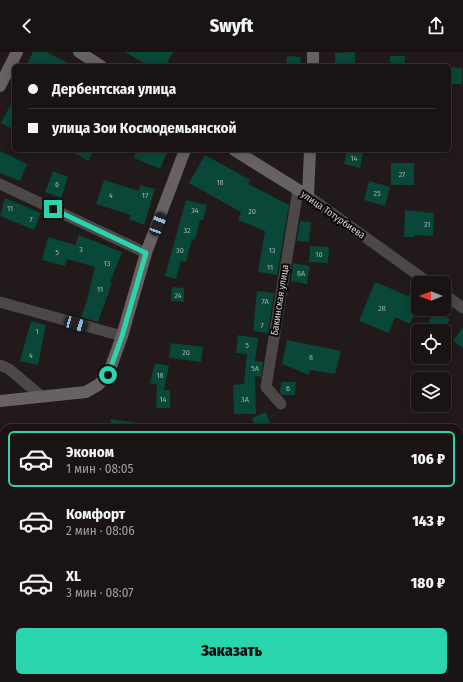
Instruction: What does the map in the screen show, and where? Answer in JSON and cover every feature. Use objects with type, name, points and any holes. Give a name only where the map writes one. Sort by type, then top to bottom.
[{"type":"main road","points":[[1,81],[17,52]]},
{"type":"main road","points":[[79,52],[98,64]]},
{"type":"main road","points":[[313,52],[313,64]]},
{"type":"main road","points":[[0,401],[86,392],[98,385],[108,375],[122,336],[146,253],[184,152]]},
{"type":"main road","name":"улица Тотурбиева","points":[[237,152],[303,193]]},
{"type":"main road","name":"Бакинская улица","points":[[303,193],[310,152]]},
{"type":"street","points":[[0,184],[146,253]]},
{"type":"street","name":"улица Тотурбиева","points":[[303,193],[419,276]]},
{"type":"street","name":"Бакинская улица","points":[[281,404],[266,388],[303,193]]},
{"type":"street","points":[[451,299],[463,308]]},
{"type":"street","points":[[0,302],[122,336]]},
{"type":"street","points":[[0,365],[9,369],[41,396]]},
{"type":"building","points":[[33,52],[46,52],[70,64],[27,64]]},
{"type":"building","points":[[125,52],[173,52],[166,64],[146,64]]},
{"type":"building","points":[[355,52],[355,64],[335,64],[335,53]]},
{"type":"building","points":[[287,56],[301,57],[300,64],[286,64]]},
{"type":"building","points":[[390,56],[405,56],[405,64],[390,64]]},
{"type":"building","points":[[451,67],[462,68],[462,84],[451,84]]},
{"type":"building","points":[[12,102],[12,129],[1,123]]},
{"type":"building","points":[[0,151],[27,164],[20,181],[0,173]]},
{"type":"building","points":[[72,152],[93,152],[88,161]]},
{"type":"building","points":[[136,152],[167,152],[160,169],[134,158]]},
{"type":"building","points":[[347,152],[363,153],[360,168],[344,164]]},
{"type":"building","points":[[205,155],[250,180],[248,184],[289,205],[277,275],[258,272],[265,231],[238,220],[241,212],[189,183]]},
{"type":"building","points":[[391,163],[414,163],[414,185],[391,185]]},
{"type":"building","points":[[53,171],[68,177],[61,198],[45,192]]},
{"type":"building","points":[[104,180],[139,191],[140,185],[155,189],[144,225],[129,219],[131,215],[96,204]]},
{"type":"building","points":[[369,181],[390,187],[385,206],[364,200]]},
{"type":"building","points":[[5,198],[41,213],[34,230],[0,216]]},
{"type":"building","points":[[186,200],[207,205],[203,220],[200,220],[195,240],[192,239],[186,262],[181,261],[176,279],[165,276]]},
{"type":"building","points":[[405,210],[434,213],[433,236],[414,235],[414,237],[404,237]]},
{"type":"building","points":[[300,221],[311,222],[309,242],[297,241]]},
{"type":"building","points":[[79,235],[122,252],[110,282],[112,283],[98,322],[81,317],[95,267],[67,259],[65,266],[42,260],[48,237],[75,245]]},
{"type":"building","points":[[310,246],[329,247],[328,263],[309,262]]},
{"type":"building","points":[[293,263],[310,266],[307,284],[291,281]]},
{"type":"building","points":[[375,282],[408,296],[411,293],[411,316],[414,316],[410,324],[395,317],[389,333],[359,321]]},
{"type":"building","points":[[172,287],[184,288],[184,302],[171,301]]},
{"type":"building","points":[[257,291],[274,293],[268,333],[253,331]]},
{"type":"building","points":[[432,316],[444,316],[450,319],[447,324],[428,324]]},
{"type":"building","points":[[31,321],[46,325],[38,365],[20,361]]},
{"type":"building","points":[[463,327],[463,348],[453,341]]},
{"type":"building","points":[[238,335],[258,338],[255,361],[263,362],[261,377],[255,376],[256,414],[234,414],[233,385],[244,384],[247,354],[236,353]]},
{"type":"building","points":[[287,340],[341,351],[335,374],[310,370],[309,375],[282,364]]},
{"type":"building","points":[[171,343],[203,347],[201,362],[169,358]]},
{"type":"building","points":[[155,363],[169,366],[164,390],[170,390],[170,408],[156,408],[157,385],[150,383]]},
{"type":"building","points":[[281,382],[296,382],[295,395],[282,395],[280,393]]},
{"type":"building","points":[[266,412],[270,424],[254,424],[252,418]]},
{"type":"building","points":[[111,419],[138,423],[138,424],[110,424]]},
{"type":"route","points":[[53,209],[146,253],[131,300],[122,336],[108,375]]}]
